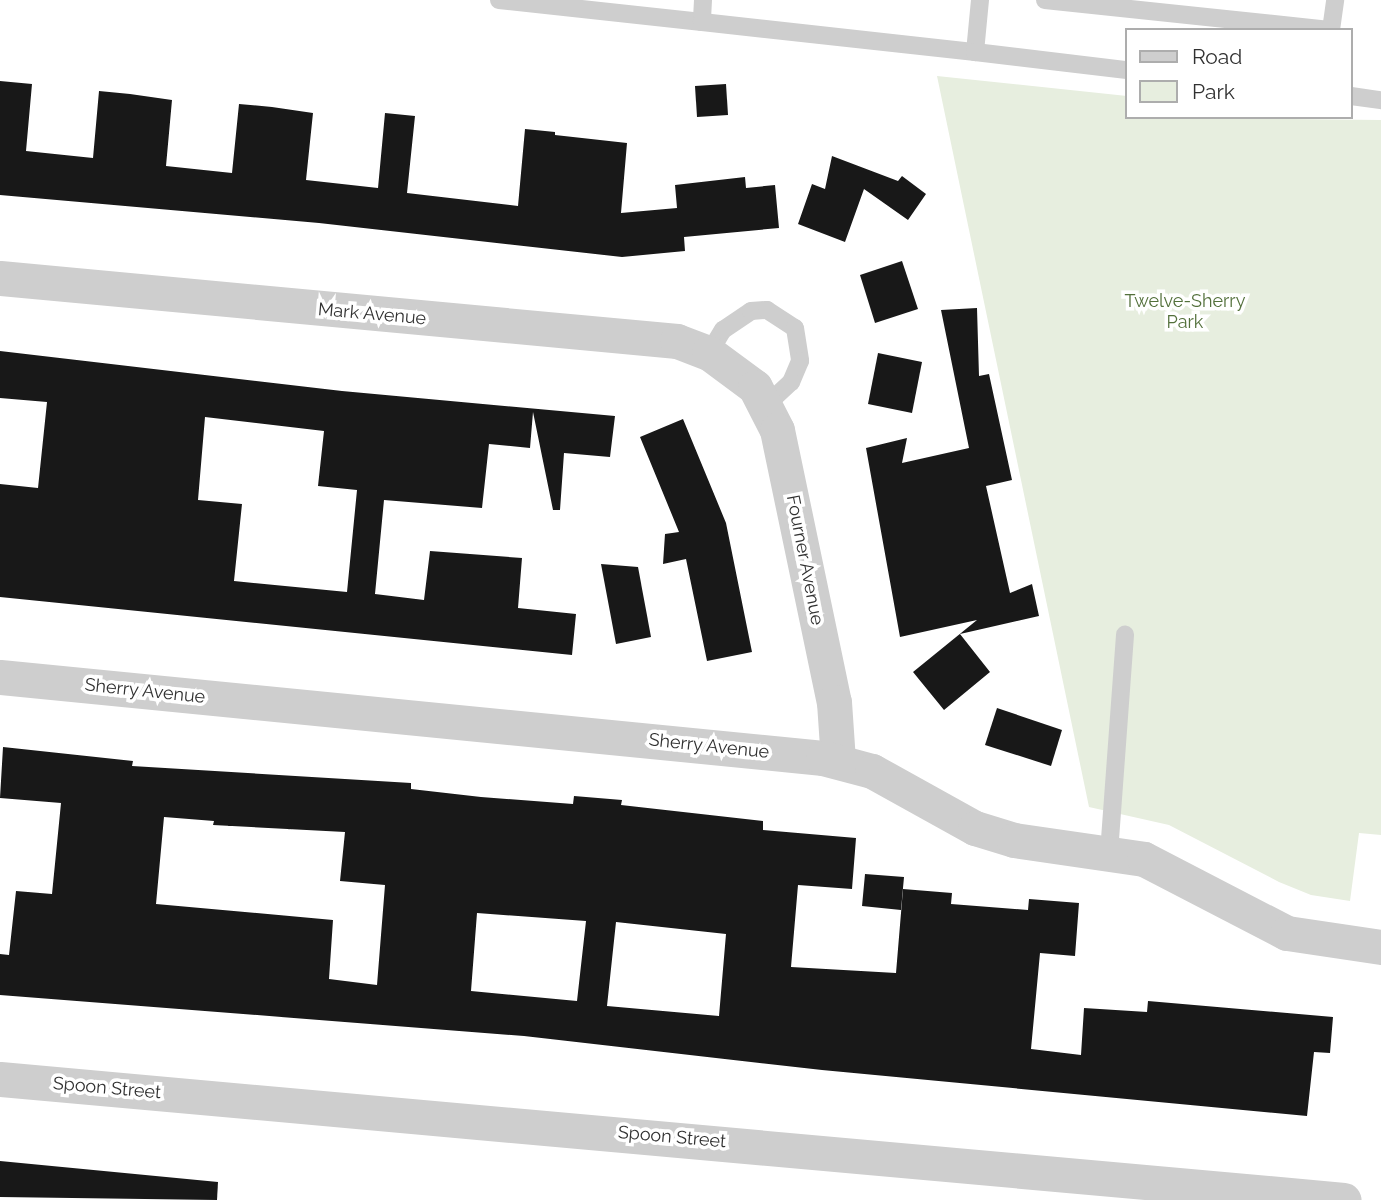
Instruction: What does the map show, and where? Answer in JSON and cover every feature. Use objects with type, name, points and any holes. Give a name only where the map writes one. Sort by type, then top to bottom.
[{"type":"street","name":"Mark Avenue","points":[[0,278],[677,341],[709,352],[738,371]]},
{"type":"street","name":"Fourner Avenue","points":[[738,371],[766,405],[788,472],[834,702],[838,761]]},
{"type":"street","name":"Sherry Avenue","points":[[0,677],[838,761],[897,783],[975,828],[1014,840],[1144,859],[1190,879],[1244,914],[1287,933],[1381,947]]},
{"type":"street","name":"Spoon Street","points":[[0,1079],[1344,1200]]},
{"type":"lane","points":[[499,0],[1126,70]]},
{"type":"lane","points":[[702,22],[703,0]]},
{"type":"lane","points":[[975,52],[980,0]]},
{"type":"lane","points":[[1045,0],[1311,28]]},
{"type":"lane","points":[[1330,28],[1335,0]]},
{"type":"lane","points":[[1353,96],[1381,100]]},
{"type":"lane","points":[[709,352],[723,330],[751,311],[767,310],[795,328],[800,361],[791,382],[766,405]]},
{"type":"lane","points":[[1109,853],[1125,635]]},
{"type":"green space","name":"Twelve-Sherry Park","points":[[937,76],[1126,96],[1126,119],[1381,120],[1381,835],[1359,833],[1350,901],[1311,895],[1279,882],[1169,825],[1089,807]]},
{"type":"building","points":[[0,81],[32,84],[26,151],[93,158],[99,91],[130,94],[172,100],[166,166],[232,173],[239,104],[272,107],[313,113],[306,180],[378,188],[385,113],[415,116],[407,193],[518,206],[525,129],[627,143],[621,213],[677,208],[675,185],[745,177],[746,188],[775,185],[779,228],[684,237],[685,251],[622,257],[319,223],[0,195]]},
{"type":"building","points":[[726,84],[728,115],[697,117],[695,86]]},
{"type":"building","points":[[832,156],[898,181],[902,176],[926,194],[908,220],[864,189],[845,242],[798,224],[812,184],[825,189]]},
{"type":"building","points":[[902,261],[918,309],[875,323],[860,275]]},
{"type":"building","points":[[977,308],[979,376],[989,374],[1012,480],[986,486],[1010,593],[1032,584],[1039,616],[960,634],[990,672],[944,710],[913,672],[977,620],[900,637],[866,448],[907,438],[902,463],[969,448],[941,310]]},
{"type":"building","points":[[0,351],[342,391],[615,416],[610,457],[564,453],[560,510],[553,510],[533,412],[530,448],[489,444],[482,508],[384,500],[375,594],[424,600],[430,551],[522,558],[518,608],[576,614],[572,655],[0,597],[0,484],[38,488],[47,402],[0,398]],"holes":[[[205,417],[324,431],[318,486],[357,490],[347,592],[234,581],[242,504],[198,500]]]},
{"type":"building","points":[[878,353],[922,362],[912,413],[868,404]]},
{"type":"building","points":[[683,419],[726,523],[752,652],[707,661],[686,559],[663,564],[665,534],[679,532],[640,437]]},
{"type":"building","points":[[601,564],[638,567],[651,637],[616,644]]},
{"type":"building","points":[[997,708],[1062,730],[1051,766],[985,745]]},
{"type":"building","points":[[3,747],[133,761],[132,766],[411,783],[411,789],[481,797],[573,804],[574,796],[622,800],[621,805],[763,821],[763,830],[856,838],[852,889],[798,885],[791,967],[896,973],[903,889],[952,893],[951,904],[1028,910],[1029,899],[1079,903],[1075,956],[1040,953],[1031,1049],[1081,1055],[1084,1008],[1147,1012],[1148,1001],[1333,1017],[1330,1053],[1314,1052],[1307,1116],[822,1070],[524,1036],[0,995],[0,954],[9,955],[16,891],[52,894],[61,803],[0,798]],"holes":[[[164,817],[214,821],[213,825],[345,832],[340,881],[385,885],[377,985],[329,979],[333,920],[156,904]],[[477,913],[586,921],[577,1001],[471,991]],[[616,922],[726,934],[719,1016],[607,1006]]]},
{"type":"building","points":[[865,874],[904,877],[901,910],[862,906]]},
{"type":"building","points":[[0,1161],[218,1182],[217,1200],[0,1197]]}]
